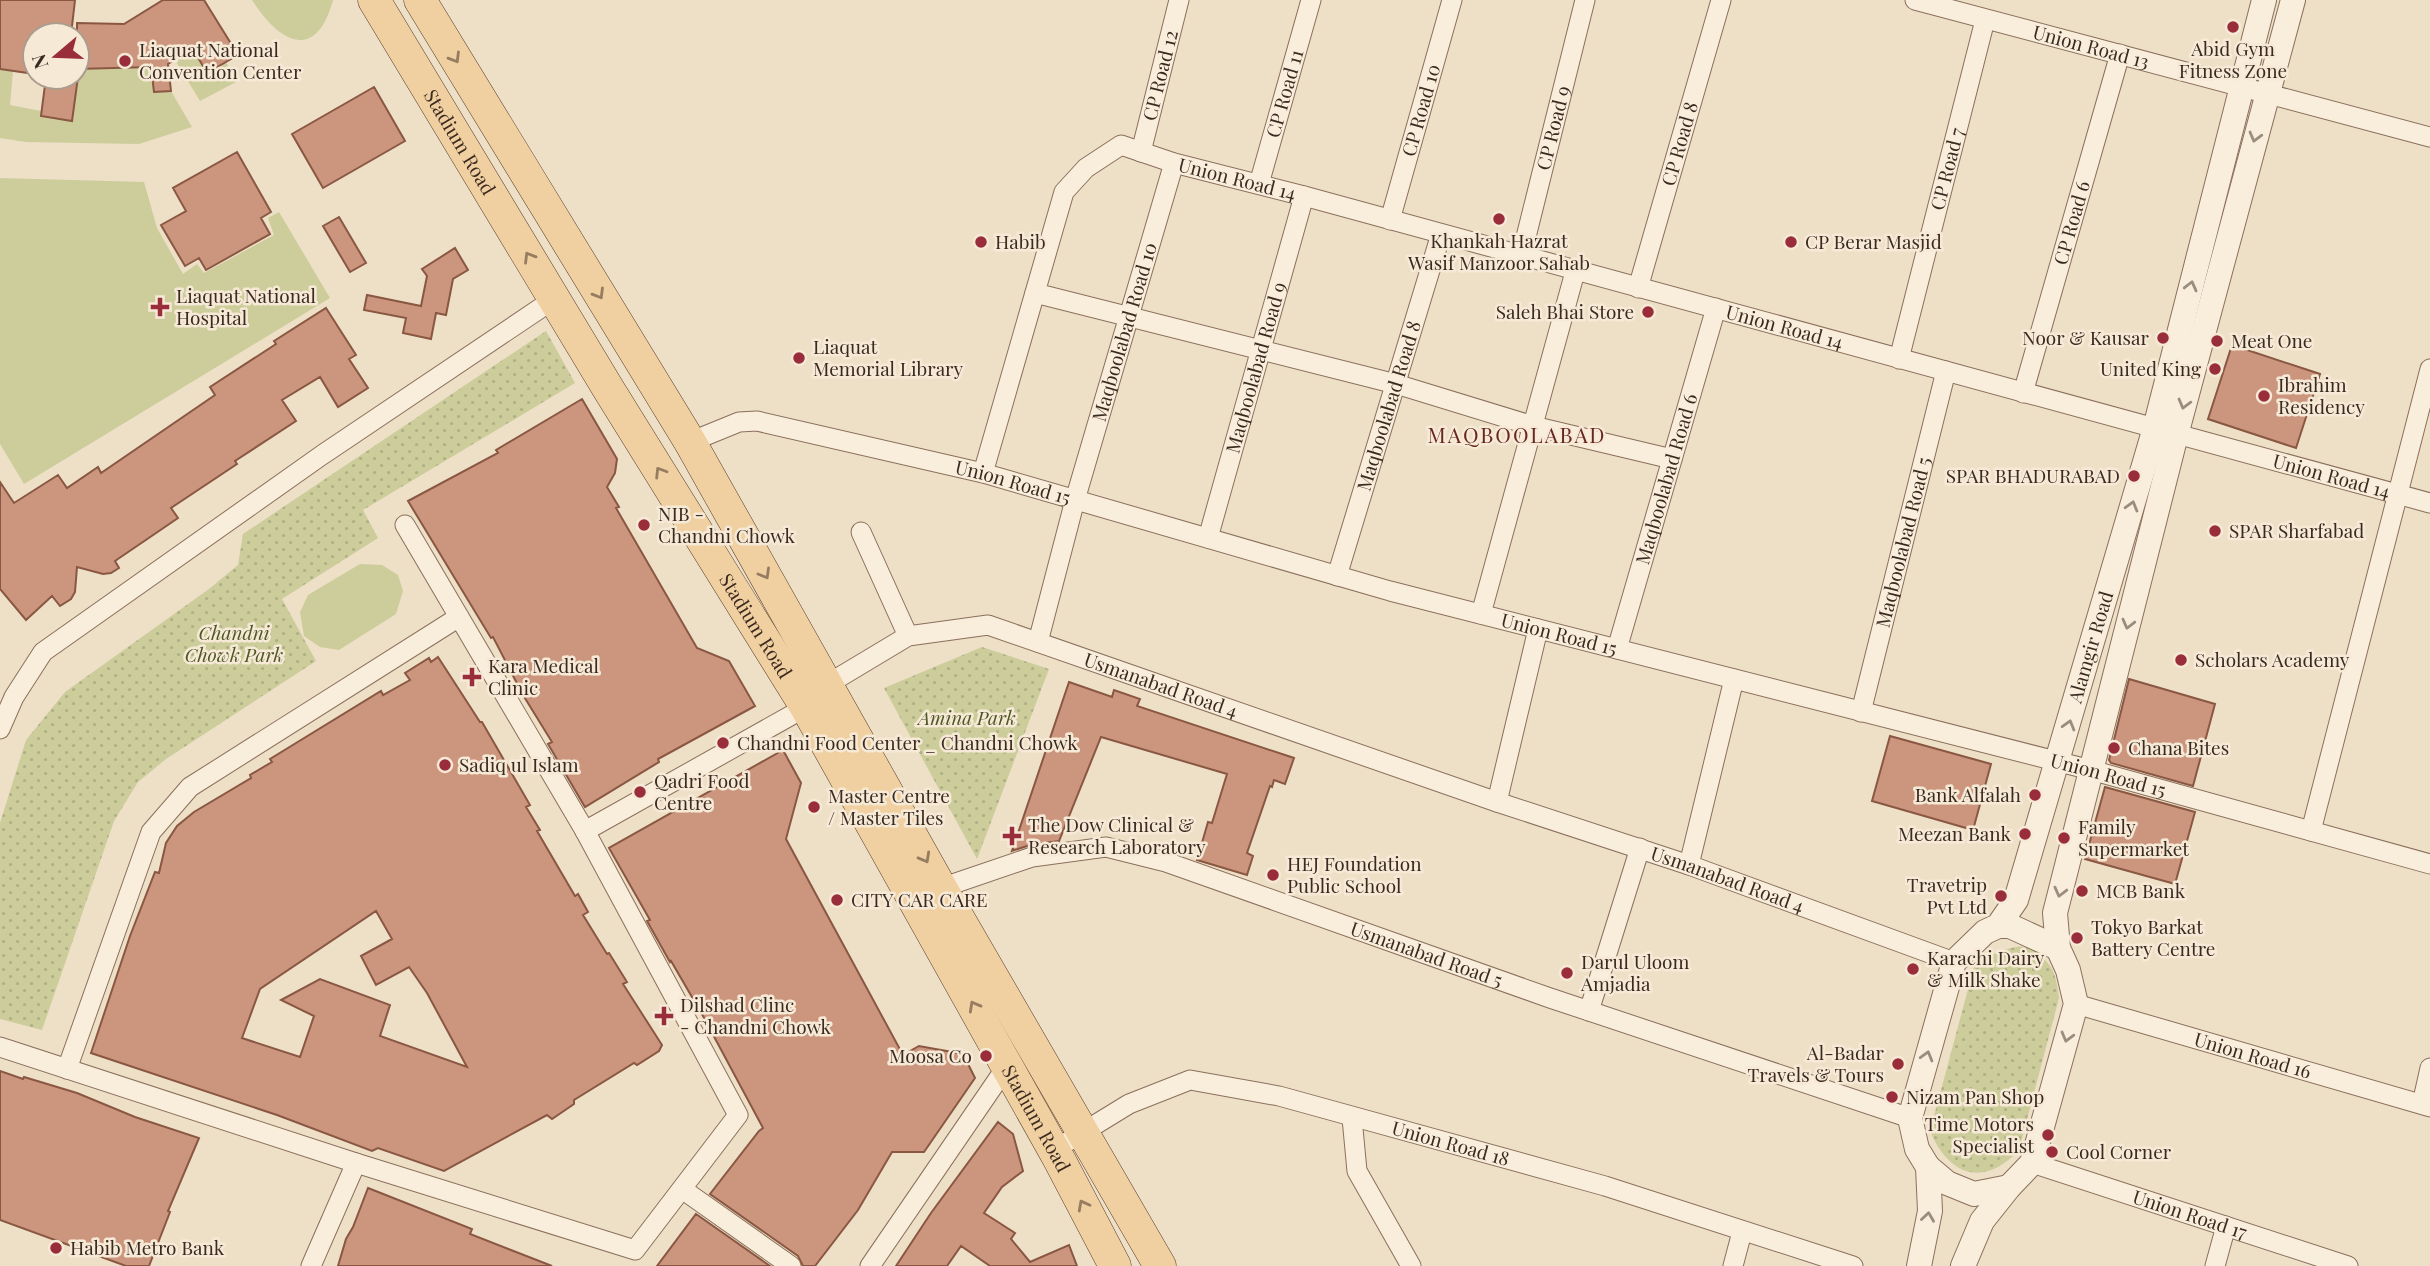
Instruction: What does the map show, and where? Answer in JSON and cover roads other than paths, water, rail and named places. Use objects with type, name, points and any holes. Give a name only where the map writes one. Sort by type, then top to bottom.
[{"type":"main road","points":[[379,9],[418,0]]},
{"type":"main road","name":"Stadium Road","points":[[418,0],[690,442],[941,888],[1160,1266]]},
{"type":"main road","name":"Stadium Road","points":[[379,9],[806,707],[1054,1150],[1115,1266]]},
{"type":"street","name":"CP Road 12","points":[[1141,152],[1179,0]]},
{"type":"street","name":"CP Road 11","points":[[1259,184],[1311,0]]},
{"type":"street","name":"CP Road 10","points":[[1390,220],[1452,0]]},
{"type":"street","name":"CP Road 9","points":[[1521,257],[1585,0]]},
{"type":"street","name":"CP Road 8","points":[[1638,288],[1721,0]]},
{"type":"street","name":"Union Road 13","points":[[1914,0],[2430,137]]},
{"type":"street","name":"Alamgir Road","points":[[1962,1266],[1982,1221],[2032,1163],[2076,1004],[2068,970],[2058,948],[2055,913],[2091,770],[2242,86],[2264,0]]},
{"type":"street","name":"Alamgir Road","points":[[1954,962],[1985,932],[1998,926],[2016,900],[2058,762],[2166,432],[2294,0]]},
{"type":"street","name":"CP Road 7","points":[[1899,359],[1984,20]]},
{"type":"street","name":"CP Road 6","points":[[2023,393],[2120,54]]},
{"type":"street","name":"Union Road 14","points":[[1035,293],[1064,192],[1086,168],[1121,145],[1174,163],[1304,196],[2430,503]]},
{"type":"street","name":"Maqboolabad Road 10","points":[[1075,500],[1174,163]]},
{"type":"street","name":"Maqboolabad Road 9","points":[[1208,538],[1304,196]]},
{"type":"street","name":"Maqboolabad Road 8","points":[[1338,576],[1441,234]]},
{"type":"street","points":[[1481,614],[1575,272]]},
{"type":"street","points":[[983,473],[1035,293],[1395,384],[1533,426],[1672,459]]},
{"type":"street","points":[[0,729],[14,697],[43,652],[322,455],[554,299]]},
{"type":"street","name":"Maqboolabad Road 6","points":[[1616,649],[1716,308]]},
{"type":"street","points":[[2311,831],[2430,369]]},
{"type":"street","name":"Maqboolabad Road 5","points":[[1861,712],[1946,371]]},
{"type":"street","name":"Union Road 15","points":[[690,442],[739,422],[757,421],[983,473],[1338,576],[2091,770],[2430,864]]},
{"type":"street","points":[[1038,642],[1075,500]]},
{"type":"street","points":[[0,1047],[635,1250],[738,1115],[585,831],[405,525]]},
{"type":"street","points":[[861,532],[908,636]]},
{"type":"street","points":[[67,1069],[151,832],[190,787],[459,617]]},
{"type":"street","name":"Usmanabad Road 4","points":[[828,684],[908,636],[988,625],[1497,802],[1689,865],[1954,962]]},
{"type":"street","points":[[1497,802],[1538,629]]},
{"type":"street","points":[[1689,865],[1734,679]]},
{"type":"street","points":[[585,831],[806,707]]},
{"type":"street","name":"Usmanabad Road 5","points":[[941,888],[1032,857],[1106,847],[1166,862],[1589,1011],[1910,1118]]},
{"type":"street","points":[[1589,1011],[1640,848]]},
{"type":"street","points":[[1998,926],[2010,926],[2058,948]]},
{"type":"street","points":[[1954,962],[1910,1118],[1917,1149],[1928,1167],[1947,1183],[1974,1194],[2009,1187]]},
{"type":"street","name":"Union Road 16","points":[[2076,1004],[2426,1105]]},
{"type":"street","points":[[870,1266],[1007,1066]]},
{"type":"street","points":[[2426,1105],[2430,1068]]},
{"type":"street","name":"Union Road 18","points":[[1054,1150],[1129,1104],[1189,1080],[1279,1096],[1605,1186],[1853,1266]]},
{"type":"street","points":[[1352,1118],[1357,1171],[1411,1266]]},
{"type":"street","points":[[311,1266],[356,1163]]},
{"type":"street","name":"Union Road 17","points":[[2032,1163],[2340,1265]]},
{"type":"street","points":[[1919,1266],[1930,1211],[1928,1167]]},
{"type":"street","points":[[682,1189],[790,1266]]},
{"type":"street","points":[[2215,1266],[2226,1226]]},
{"type":"street","points":[[1733,1266],[1742,1232]]},
{"type":"place","name":"Abid Gym Fitness Zone","points":[[2233,27]]},
{"type":"place","name":"Liaquat National Convention Center","points":[[125,61]]},
{"type":"place","name":"Khankah Hazrat Wasif Manzoor Sahab","points":[[1499,219]]},
{"type":"place","name":"Habib","points":[[981,242]]},
{"type":"place","name":"CP Berar Masjid","points":[[1791,242]]},
{"type":"place","name":"Liaquat National Hospital","points":[[160,307]]},
{"type":"place","name":"Saleh Bhai Store","points":[[1648,312]]},
{"type":"place","name":"Noor & Kausar","points":[[2163,338]]},
{"type":"place","name":"Meat One","points":[[2217,341]]},
{"type":"place","name":"Liaquat Memorial Library","points":[[799,358]]},
{"type":"place","name":"United King","points":[[2215,369]]},
{"type":"place","name":"Ibrahim Residency","points":[[2264,396]]},
{"type":"place","name":"SPAR BHADURABAD","points":[[2134,476]]},
{"type":"place","name":"NIB - Chandni Chowk","points":[[644,525]]},
{"type":"place","name":"SPAR Sharfabad","points":[[2215,531]]},
{"type":"place","name":"Scholars Academy","points":[[2181,660]]},
{"type":"place","name":"Kara Medical Clinic","points":[[472,677]]},
{"type":"place","name":"Chandni Food Center _ Chandni Chowk","points":[[723,743]]},
{"type":"place","name":"Chana Bites","points":[[2114,748]]},
{"type":"place","name":"Sadiq ul Islam","points":[[445,765]]},
{"type":"place","name":"Qadri Food Centre","points":[[640,792]]},
{"type":"place","name":"Bank Alfalah","points":[[2035,795]]},
{"type":"place","name":"Master Centre / Master Tiles","points":[[814,807]]},
{"type":"place","name":"Meezan Bank","points":[[2025,834]]},
{"type":"place","name":"The Dow Clinical & Research Laboratory","points":[[1012,836]]},
{"type":"place","name":"Family Supermarket","points":[[2064,838]]},
{"type":"place","name":"HEJ Foundation Public School","points":[[1273,875]]},
{"type":"place","name":"MCB Bank","points":[[2082,891]]},
{"type":"place","name":"Travetrip Pvt Ltd","points":[[2001,896]]},
{"type":"place","name":"CITY CAR CARE","points":[[837,900]]},
{"type":"place","name":"Tokyo Barkat Battery Centre","points":[[2077,938]]},
{"type":"place","name":"Karachi Dairy & Milk Shake","points":[[1913,969]]},
{"type":"place","name":"Darul Uloom Amjadia","points":[[1567,973]]},
{"type":"place","name":"Dilshad Clinc - Chandni Chowk","points":[[664,1016]]},
{"type":"place","name":"Moosa Co","points":[[986,1056]]},
{"type":"place","name":"Al-Badar Travels & Tours","points":[[1898,1064]]},
{"type":"place","name":"Nizam Pan Shop","points":[[1892,1097]]},
{"type":"place","name":"Time Motors Specialist","points":[[2048,1135]]},
{"type":"place","name":"Cool Corner","points":[[2052,1152]]},
{"type":"place","name":"Habib Metro Bank","points":[[56,1248]]},
{"type":"district","name":"MAQBOOLABAD","points":[[1517,436]]},
{"type":"park label","name":"Chandni Chowk Park","points":[[234,644]]},
{"type":"park label","name":"Amina Park","points":[[967,718]]}]
